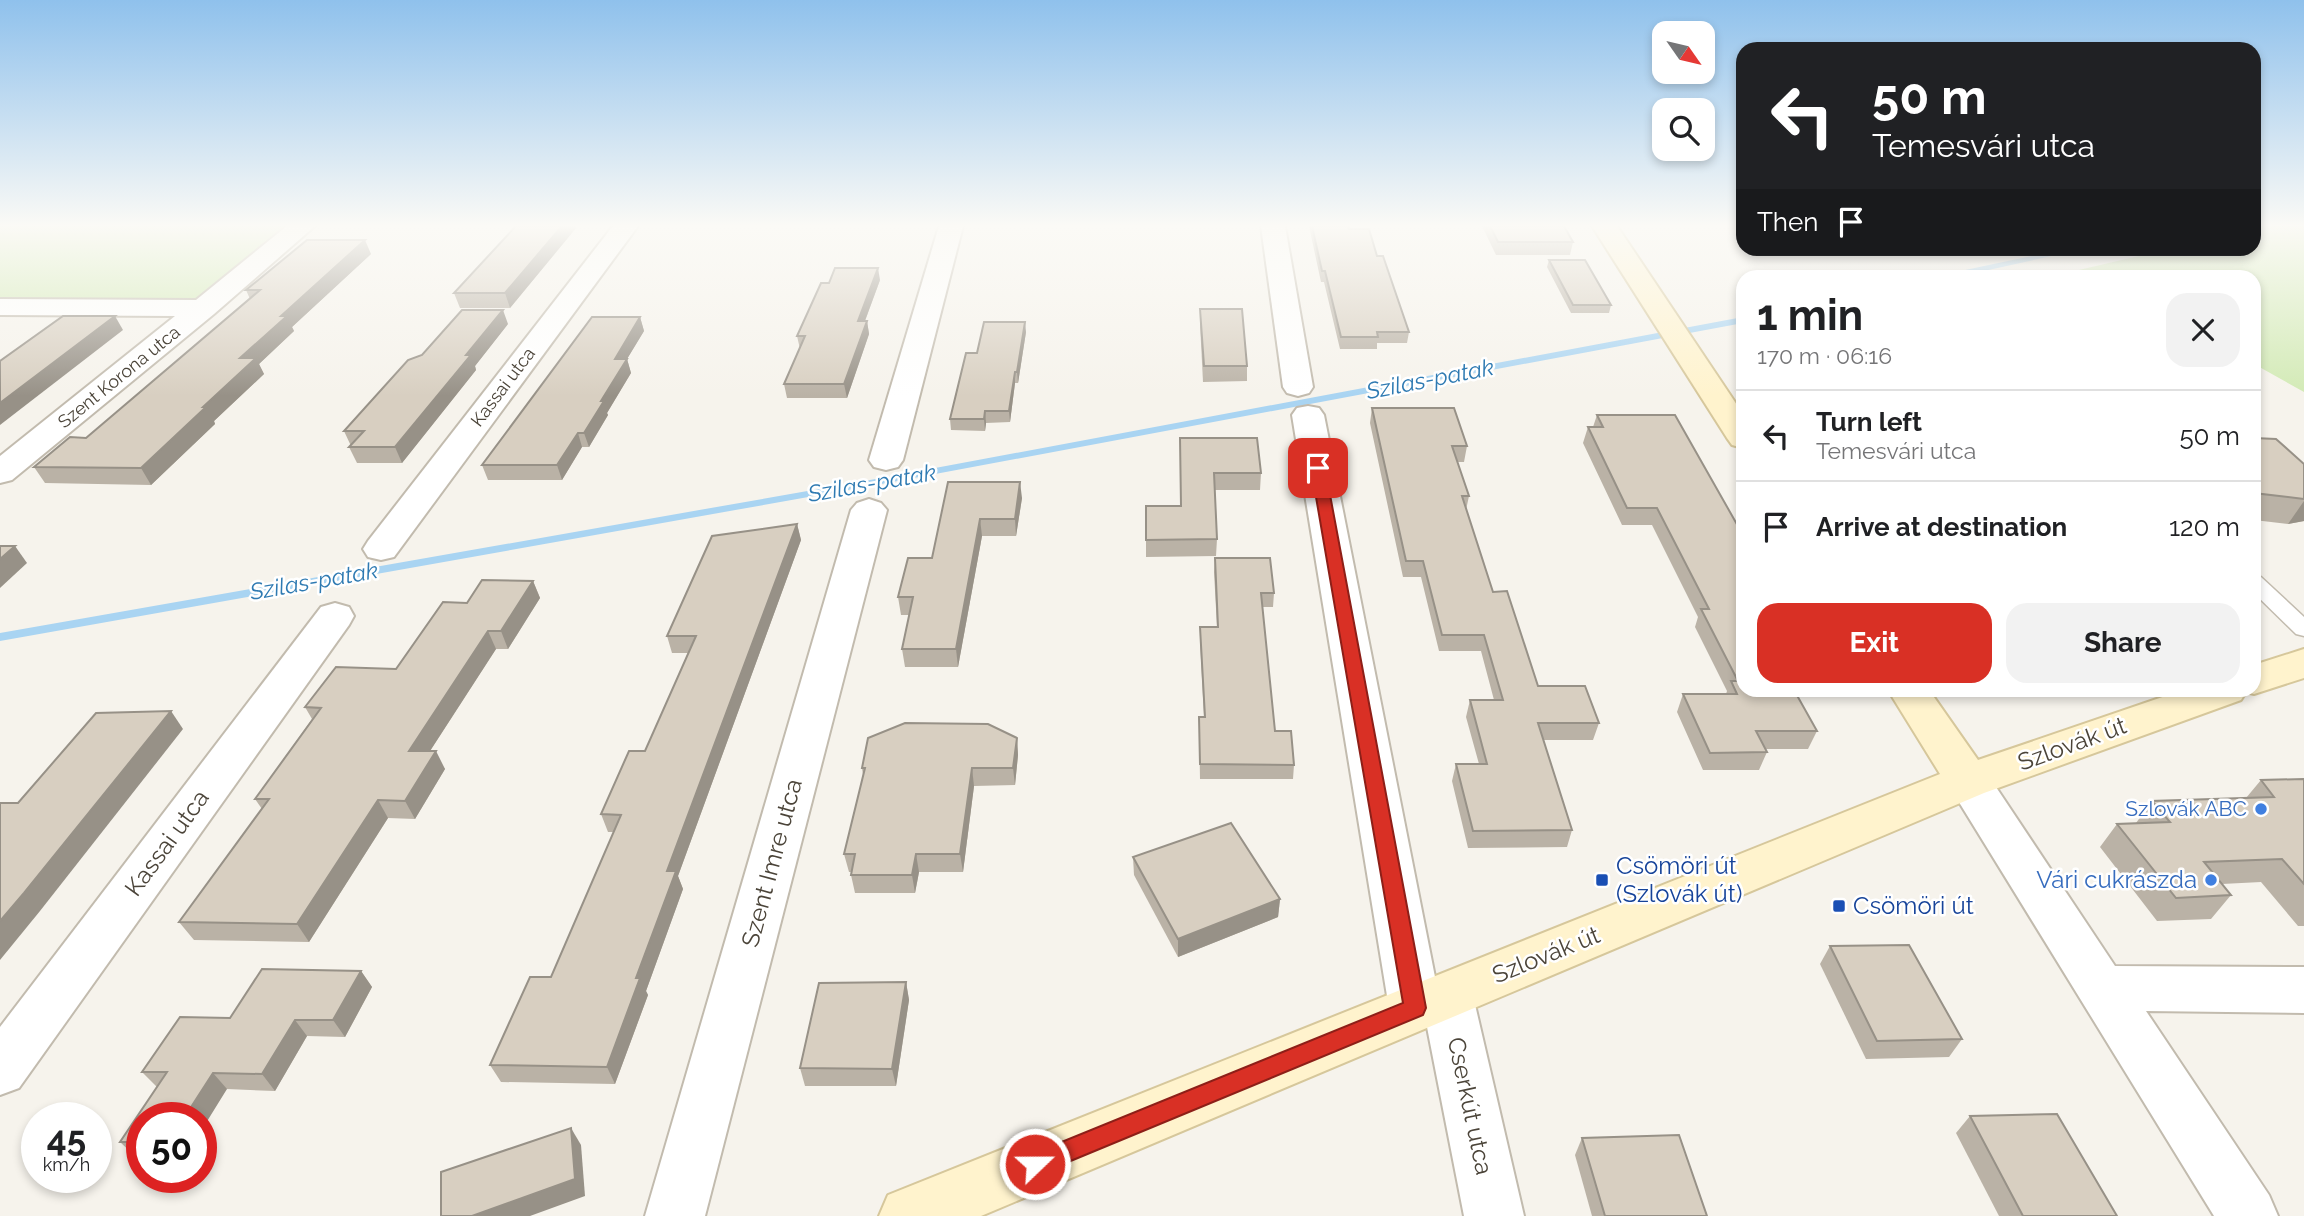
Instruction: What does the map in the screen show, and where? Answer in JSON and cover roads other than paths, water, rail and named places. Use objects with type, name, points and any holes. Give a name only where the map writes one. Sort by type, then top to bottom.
[{"type":"main road","points":[[1640,283],[1736,428]]},
{"type":"main road","points":[[2261,678],[2304,663]]},
{"type":"main road","points":[[1913,697],[1968,781]]},
{"type":"main road","name":"Szlovák út","points":[[909,1216],[1968,781],[2206,697]]},
{"type":"street","name":"Szent Korona utca","points":[[0,473],[234,283]]},
{"type":"street","name":"Kassai utca","points":[[382,549],[583,283]]},
{"type":"street","points":[[886,460],[935,283]]},
{"type":"street","name":"Cserkút utca","points":[[1283,283],[1303,401],[1431,1002],[1494,1216]]},
{"type":"street","points":[[0,307],[204,308]]},
{"type":"street","name":"Szent Imre utca","points":[[675,1216],[869,510]]},
{"type":"street","name":"Kassai utca","points":[[0,1070],[335,616]]},
{"type":"street","points":[[1968,781],[2248,1216]]},
{"type":"street","points":[[2102,988],[2304,990]]},
{"type":"lane","points":[[2261,589],[2304,629]]},
{"type":"waterway","name":"Szilas-patak","points":[[0,637],[887,480],[1736,321]]},
{"type":"place","name":"Szlovák ABC","points":[[2261,809]]},
{"type":"place","name":"Csömöri út (Szlovák út)","points":[[1602,880]]},
{"type":"place","name":"Vári cukrászda","points":[[2211,880]]},
{"type":"place","name":"Csömöri út","points":[[1839,906]]}]
